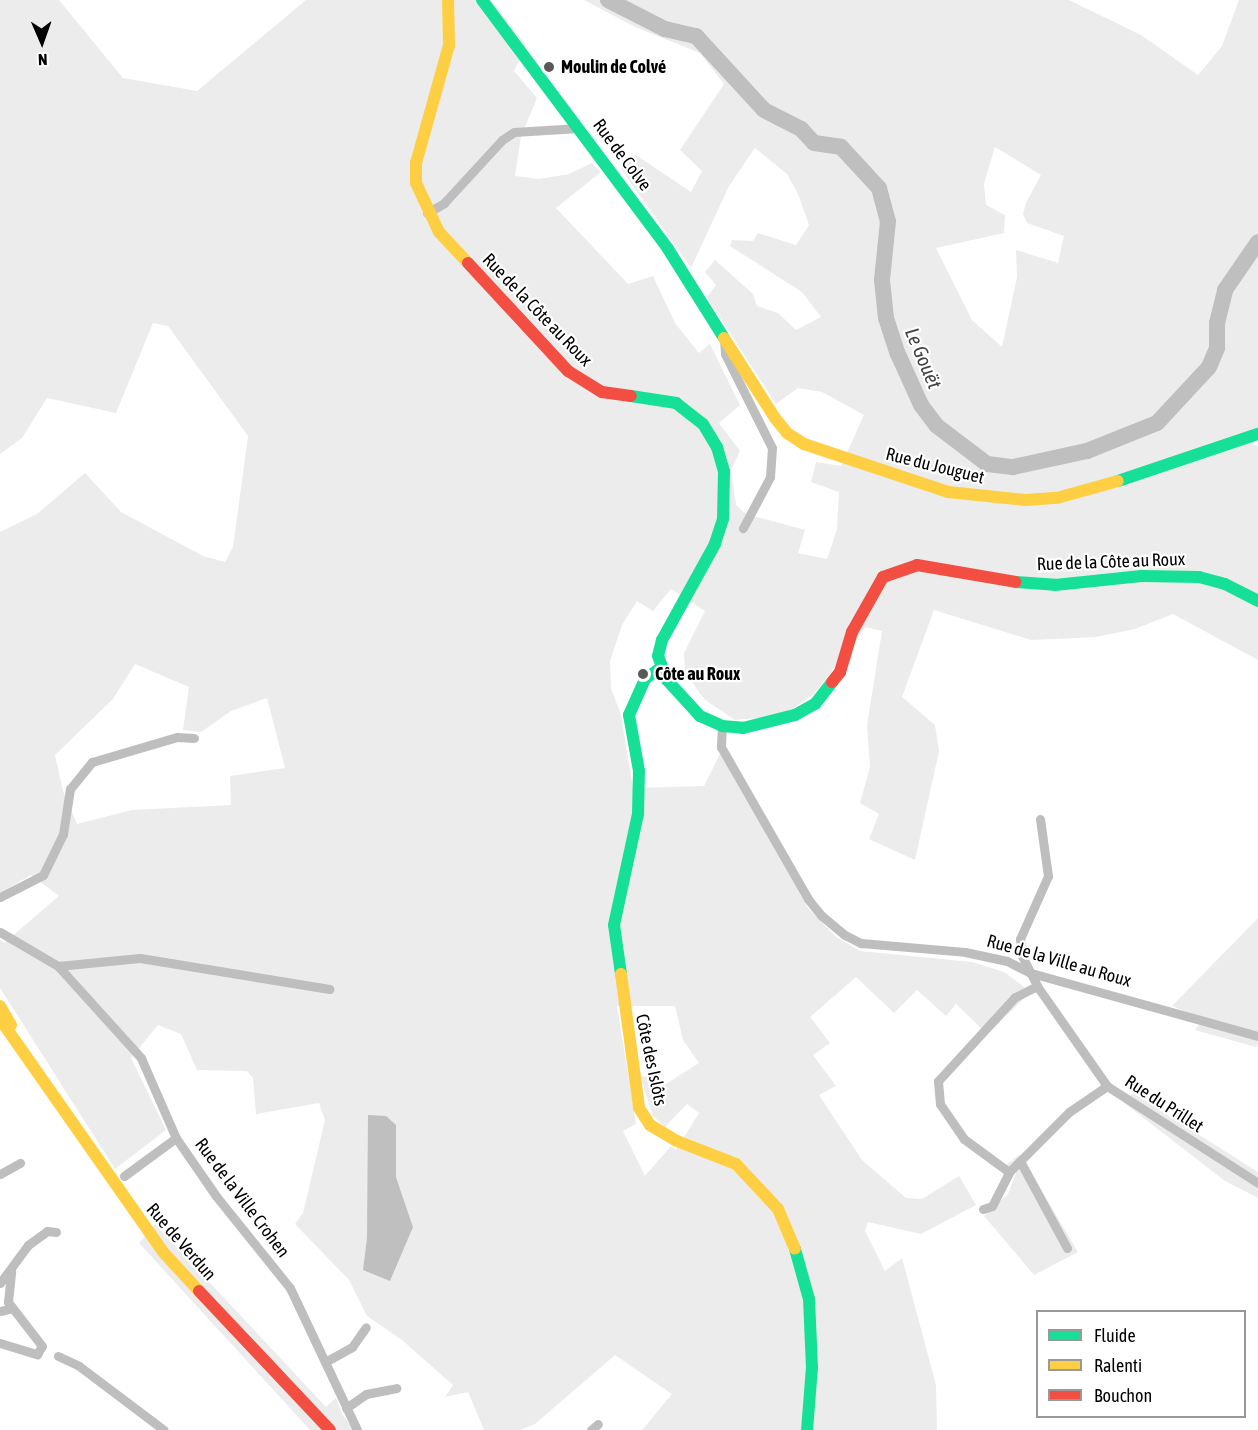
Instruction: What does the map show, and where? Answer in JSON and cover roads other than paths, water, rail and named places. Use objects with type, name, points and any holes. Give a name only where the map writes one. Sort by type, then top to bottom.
[{"type":"main road","name":"Rue de la Côte au Roux","points":[[448,0],[449,45],[442,81],[416,163],[416,183],[427,213],[439,232],[568,371],[602,392],[676,403],[703,424],[717,447],[724,471],[723,519],[715,544],[662,640],[659,669],[676,693],[700,716],[722,726],[743,728],[769,723],[795,714],[821,699],[840,672],[852,632],[871,592],[883,578],[899,568],[937,566],[1012,582],[1055,585],[1142,576],[1199,577],[1225,584],[1258,601]]},
{"type":"main road","name":"Rue de Colve","points":[[482,0],[579,128],[726,336]]},
{"type":"main road","name":"Rue du Jouguet","points":[[726,336],[787,433],[826,452],[948,492],[992,498],[1057,498],[1258,434]]},
{"type":"main road","name":"Côte des Islôts","points":[[659,669],[645,679],[629,715],[639,771],[638,814],[614,925],[639,1108],[650,1125],[677,1141],[736,1164],[778,1209],[801,1263],[809,1299],[812,1367],[807,1430]]},
{"type":"main road","name":"Rue de Verdun","points":[[0,1006],[29,1057],[113,1185],[163,1252],[330,1430]]},
{"type":"main road","name":"Rue de Verdun","points":[[0,1019],[29,1057]]},
{"type":"street","points":[[427,213],[444,203],[502,140],[514,132],[579,128]]},
{"type":"street","points":[[726,336],[723,341],[725,354],[772,448],[773,464],[743,528]]},
{"type":"street","name":"Rue de la Ville au Roux","points":[[722,726],[721,747],[822,916],[861,943],[965,952],[1007,961],[1031,973],[1258,1036]]},
{"type":"street","points":[[0,897],[43,875],[63,834],[70,789],[92,762],[177,736],[194,738]]},
{"type":"street","name":"Rue du Prillet","points":[[1040,819],[1048,876],[1020,939],[1022,956],[1037,986],[1107,1086],[1258,1183]]},
{"type":"street","name":"Rue de la Ville Crohen","points":[[0,932],[58,966],[141,1058],[176,1138],[216,1196],[290,1288],[357,1430]]},
{"type":"street","points":[[58,966],[140,958],[329,989]]},
{"type":"street","points":[[1009,1172],[964,1139],[940,1104],[938,1081],[1015,997],[1037,986]]},
{"type":"street","points":[[983,1209],[992,1206],[1009,1172],[1069,1112],[1107,1086]]},
{"type":"street","points":[[124,1176],[176,1138]]},
{"type":"street","points":[[1020,1161],[1067,1248]]},
{"type":"street","points":[[0,1174],[20,1163]]},
{"type":"street","points":[[0,1283],[28,1245],[47,1232],[56,1232]]},
{"type":"street","points":[[0,1344],[37,1354],[42,1346],[13,1308],[7,1290],[10,1271]]},
{"type":"street","points":[[0,1311],[13,1308]]},
{"type":"street","points":[[325,1362],[352,1347],[366,1327]]},
{"type":"street","points":[[58,1356],[79,1366],[164,1430]]},
{"type":"street","points":[[346,1407],[366,1394],[396,1388]]},
{"type":"waterway","name":"Le Gouët","points":[[608,0],[665,29],[696,36],[764,110],[801,129],[814,143],[841,147],[879,188],[888,221],[882,280],[886,318],[898,354],[921,405],[937,426],[987,464],[1013,467],[1087,451],[1157,423],[1209,367],[1217,348],[1217,323],[1225,290],[1258,242]]},
{"type":"place","name":"Moulin de Colvé","points":[[549,67]]},
{"type":"place","name":"Côte au Roux","points":[[643,674]]}]
